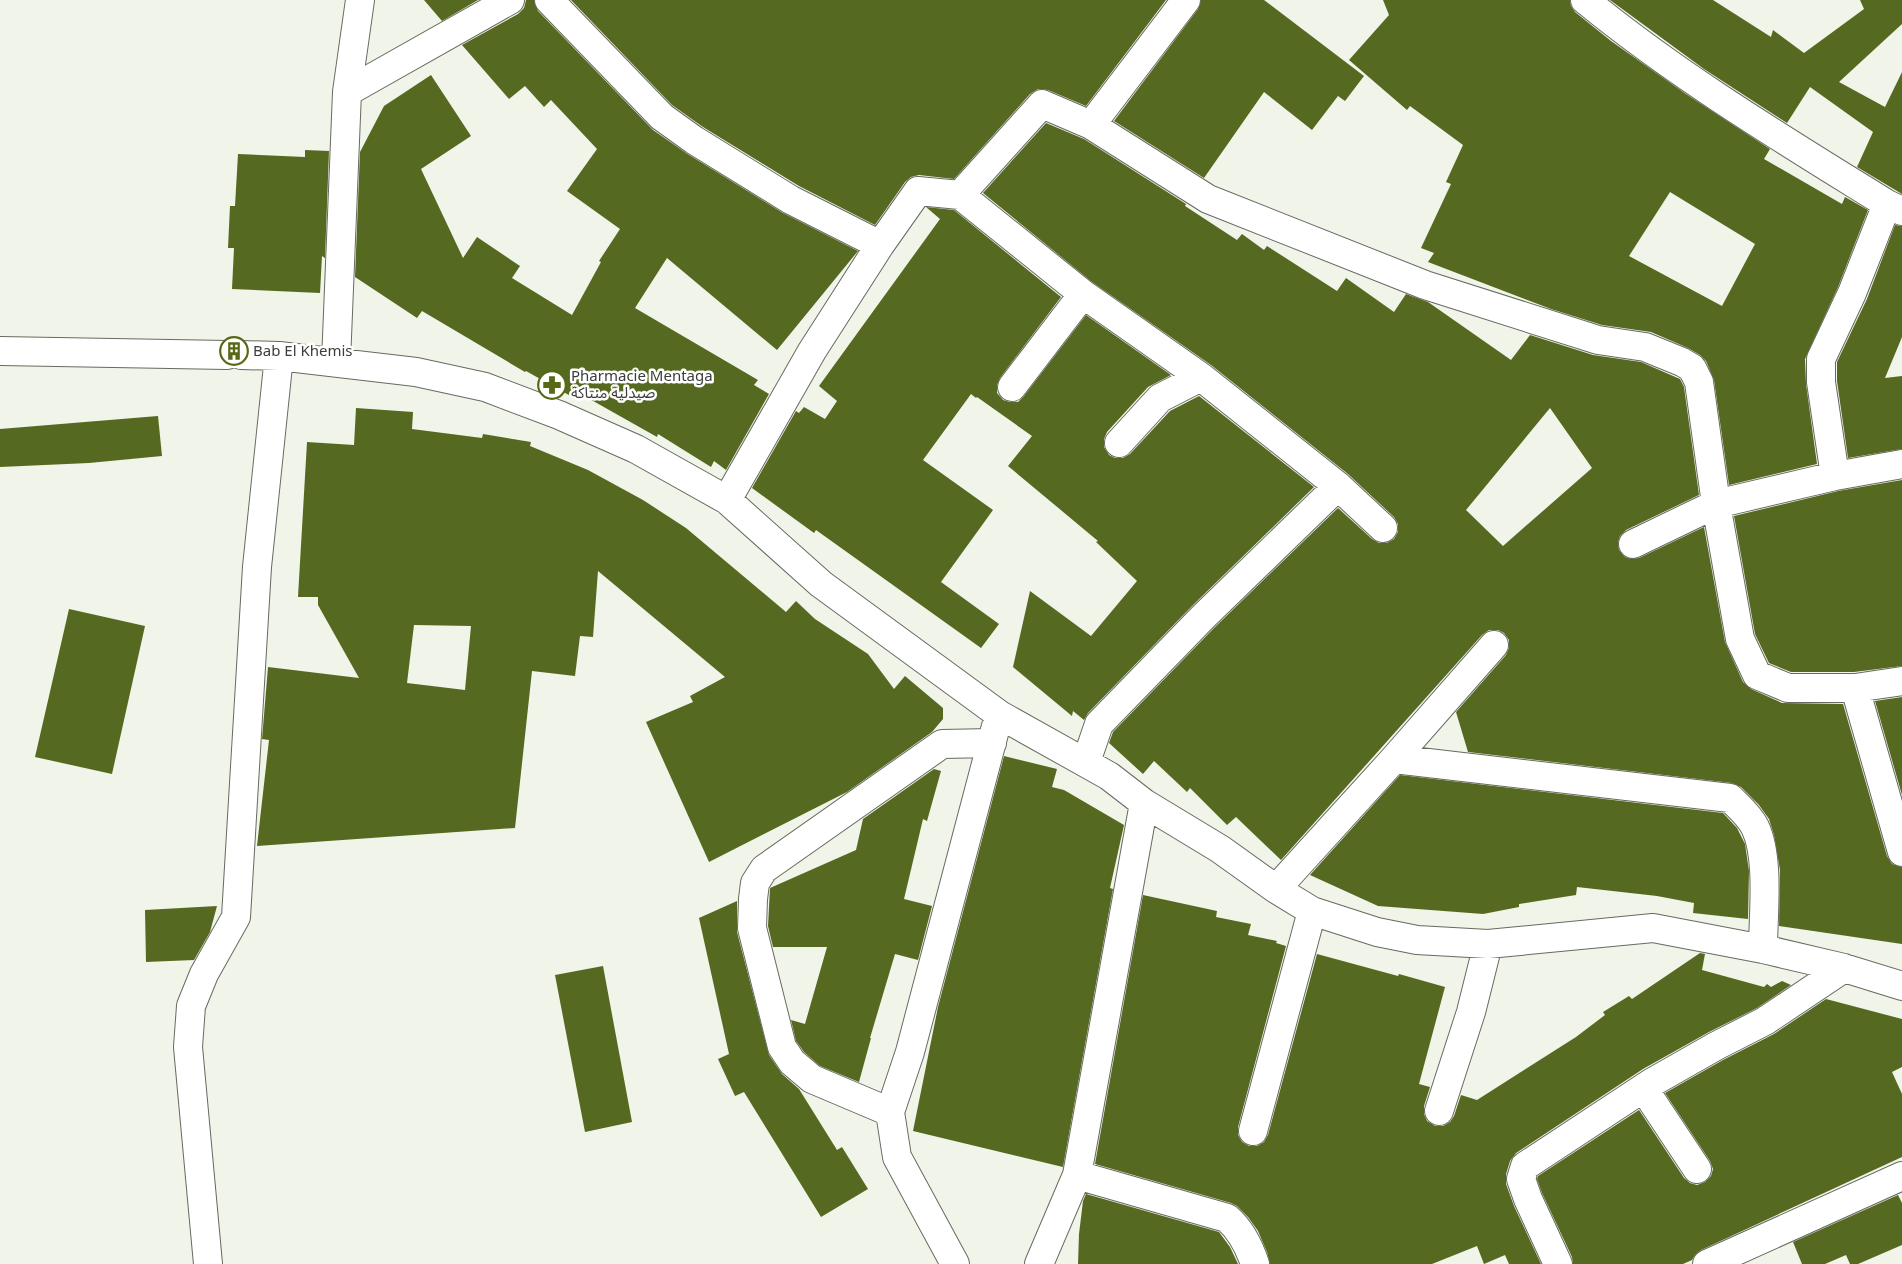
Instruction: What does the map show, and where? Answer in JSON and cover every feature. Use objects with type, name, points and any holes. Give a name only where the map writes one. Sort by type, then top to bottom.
[{"type":"street","points":[[336,362],[347,92],[360,0]]},
{"type":"street","points":[[347,92],[510,0]]},
{"type":"street","points":[[549,0],[662,117],[694,140],[791,200],[880,245]]},
{"type":"street","points":[[1091,125],[1186,0]]},
{"type":"street","points":[[1585,0],[1691,79],[1739,112],[1894,208],[1821,359],[1821,382],[1835,476]]},
{"type":"street","points":[[960,196],[1042,104],[1091,125],[1208,199],[1426,286],[1598,340],[1645,347],[1682,362],[1692,368],[1699,382],[1716,504],[1740,639],[1757,676],[1788,688],[1855,688],[1902,681]]},
{"type":"street","points":[[727,500],[812,351],[880,245],[918,191],[960,196],[1083,294],[1201,377],[1338,486],[1383,528]]},
{"type":"street","points":[[1012,387],[1083,294]]},
{"type":"street","points":[[0,351],[279,356],[416,372],[485,387],[559,415],[636,448],[727,500],[821,584],[1000,715],[1109,776],[1144,802],[1220,849],[1276,889],[1312,911],[1377,932],[1417,940],[1488,944],[1653,928],[1763,949],[1844,968],[1902,986]]},
{"type":"street","points":[[208,1264],[188,1047],[191,1006],[204,974],[236,916],[257,567],[279,356]]},
{"type":"street","points":[[1120,443],[1160,398],[1201,377]]},
{"type":"street","points":[[1633,544],[1716,504],[1835,476],[1902,464]]},
{"type":"street","points":[[1086,762],[1099,724],[1203,616],[1338,486]]},
{"type":"street","points":[[1276,889],[1494,645]]},
{"type":"street","points":[[1855,688],[1902,852]]},
{"type":"street","points":[[955,1264],[897,1157],[890,1112],[910,1052],[1000,715]]},
{"type":"street","points":[[890,1112],[812,1079],[792,1062],[782,1047],[752,928],[755,883],[764,869],[942,744],[992,743]]},
{"type":"street","points":[[1394,759],[1730,798],[1746,814],[1756,828],[1764,861],[1763,949]]},
{"type":"street","points":[[1039,1264],[1077,1175],[1144,802]]},
{"type":"street","points":[[1253,1131],[1312,911]]},
{"type":"street","points":[[1439,1112],[1470,1012],[1488,944]]},
{"type":"street","points":[[1558,1264],[1528,1199],[1521,1178],[1525,1166],[1644,1089],[1716,1046],[1765,1021],[1844,968]]},
{"type":"street","points":[[1644,1089],[1697,1169]]},
{"type":"street","points":[[1077,1175],[1227,1218],[1244,1237],[1255,1264]]},
{"type":"street","points":[[1707,1264],[1902,1176]]},
{"type":"building","points":[[424,0],[478,0],[442,21]]},
{"type":"building","points":[[526,0],[534,0],[538,11],[653,130],[686,153],[783,213],[858,251],[777,350],[667,258],[635,308],[758,380],[754,385],[769,394],[726,470],[714,461],[711,467],[658,434],[657,437],[579,393],[576,399],[525,372],[422,311],[417,318],[355,277],[360,152],[384,106],[431,75],[471,136],[421,169],[463,258],[477,237],[520,266],[512,278],[572,315],[601,262],[599,261],[620,229],[567,191],[597,149],[551,100],[544,107],[525,86],[509,99],[462,45],[518,14],[524,8]]},
{"type":"building","points":[[571,0],[1166,0],[1086,106],[1048,90],[1038,89],[1030,94],[954,179],[919,175],[911,177],[905,182],[875,225],[799,186],[703,127],[672,105]]},
{"type":"building","points":[[1201,0],[1264,0],[1364,76],[1345,101],[1338,96],[1312,130],[1264,92],[1204,178],[1114,121],[1198,9]]},
{"type":"building","points":[[1383,0],[1570,0],[1575,12],[1611,41],[1686,94],[1770,149],[1764,159],[1842,204],[1845,197],[1868,210],[1838,287],[1805,359],[1806,384],[1817,464],[1729,485],[1714,380],[1706,361],[1700,355],[1651,332],[1602,325],[1551,309],[1428,262],[1434,253],[1421,248],[1451,184],[1446,182],[1463,145],[1410,106],[1407,110],[1349,60],[1389,15]],"holes":[[[1670,192],[1755,244],[1722,306],[1629,256]]]},
{"type":"building","points":[[1610,0],[1713,0],[1771,37],[1773,30],[1804,53],[1864,9],[1860,0],[1902,0],[1902,24],[1839,82],[1885,107],[1902,72],[1902,194],[1857,167],[1873,132],[1810,87],[1787,123],[1704,69]]},
{"type":"building","points":[[1046,123],[1084,139],[1186,204],[1185,206],[1237,240],[1242,234],[1264,250],[1267,246],[1337,291],[1346,278],[1394,312],[1406,294],[1428,302],[1511,360],[1530,335],[1593,355],[1641,362],[1680,379],[1684,387],[1699,495],[1626,530],[1620,536],[1618,542],[1619,550],[1625,557],[1631,559],[1639,558],[1704,527],[1725,642],[1743,682],[1751,689],[1782,703],[1843,704],[1887,856],[1892,864],[1902,867],[1902,944],[1779,926],[1780,870],[1774,835],[1769,819],[1759,805],[1741,787],[1732,783],[1468,752],[1456,712],[1506,655],[1509,648],[1509,640],[1504,633],[1498,630],[1489,630],[1482,635],[1281,860],[1236,817],[1227,825],[1190,788],[1187,792],[1154,761],[1143,774],[1109,743],[1113,732],[1214,628],[1338,508],[1372,539],[1379,543],[1387,543],[1394,539],[1398,532],[1398,524],[1394,517],[1348,474],[1211,365],[1092,282],[983,193]],"holes":[[[1550,408],[1592,468],[1503,546],[1466,510]]]},
{"type":"building","points":[[305,150],[329,151],[325,258],[322,256],[320,293],[232,289],[234,248],[228,248],[230,206],[235,206],[238,154],[305,157]]},
{"type":"building","points":[[926,207],[954,210],[1061,297],[1000,378],[997,385],[997,393],[1003,400],[1018,402],[1024,396],[1086,315],[1171,375],[1148,387],[1107,432],[1104,439],[1104,447],[1109,455],[1115,458],[1123,458],[1130,454],[1170,411],[1199,396],[1314,487],[1192,606],[1088,713],[1084,720],[1073,711],[1072,716],[1013,667],[1030,591],[1091,636],[1137,581],[1096,542],[1098,541],[1008,466],[1032,436],[977,397],[971,394],[923,460],[993,510],[941,582],[999,624],[981,648],[816,530],[814,533],[752,488],[796,411],[799,413],[804,407],[825,419],[837,401],[819,386],[940,219]]},
{"type":"building","points":[[1895,225],[1902,226],[1902,337],[1885,378],[1902,376],[1902,449],[1848,458],[1837,381],[1837,362],[1867,299]]},
{"type":"building","points":[[356,408],[413,412],[412,429],[482,438],[483,434],[531,442],[530,446],[588,470],[643,500],[686,528],[786,612],[796,601],[815,619],[868,654],[894,689],[905,676],[943,708],[943,719],[932,732],[847,792],[709,862],[646,722],[693,702],[690,696],[725,677],[598,571],[593,637],[580,636],[575,676],[532,671],[515,828],[257,846],[269,740],[262,739],[268,667],[359,678],[318,605],[318,597],[298,597],[307,442],[354,445]],"holes":[[[414,625],[471,626],[465,690],[407,683]]]},
{"type":"building","points":[[158,416],[162,456],[89,463],[0,467],[0,429]]},
{"type":"building","points":[[1902,480],[1902,666],[1854,672],[1791,672],[1769,663],[1755,634],[1734,516],[1838,491]]},
{"type":"building","points":[[69,609],[145,626],[112,774],[35,757]]},
{"type":"building","points":[[1902,697],[1902,795],[1875,701]]},
{"type":"building","points":[[1004,756],[1057,769],[1052,787],[1064,790],[1124,825],[1110,888],[1113,889],[1063,1167],[913,1131],[938,1007]]},
{"type":"building","points":[[934,769],[941,771],[927,821],[923,819],[904,899],[932,906],[918,960],[895,954],[859,1082],[820,1066],[804,1052],[796,1041],[791,1020],[805,1024],[827,947],[773,947],[768,926],[770,888],[856,850],[863,819]]},
{"type":"building","points":[[1400,775],[1723,813],[1737,828],[1745,844],[1749,871],[1748,919],[1693,913],[1694,903],[1657,896],[1577,887],[1576,895],[1519,904],[1519,907],[1483,914],[1378,906],[1310,875]]},
{"type":"building","points":[[1143,895],[1217,911],[1216,917],[1251,924],[1248,935],[1277,941],[1276,943],[1286,946],[1238,1127],[1238,1135],[1242,1142],[1249,1146],[1257,1146],[1264,1142],[1268,1135],[1317,954],[1445,987],[1419,1084],[1430,1087],[1424,1106],[1424,1114],[1427,1121],[1435,1126],[1443,1126],[1450,1122],[1461,1095],[1477,1100],[1576,1037],[1605,1015],[1603,1012],[1629,996],[1632,999],[1700,953],[1705,954],[1702,970],[1764,987],[1767,984],[1771,987],[1782,981],[1791,985],[1757,1008],[1643,1069],[1516,1153],[1510,1161],[1506,1174],[1506,1184],[1541,1264],[1509,1264],[1505,1255],[1484,1264],[1477,1246],[1432,1264],[1270,1264],[1258,1231],[1237,1206],[1095,1164]]},
{"type":"building","points":[[737,901],[737,932],[769,1055],[782,1074],[799,1089],[837,1150],[842,1147],[868,1189],[821,1217],[744,1092],[735,1096],[718,1059],[729,1054],[699,918]]},
{"type":"building","points":[[217,906],[210,932],[194,960],[146,962],[145,910]]},
{"type":"building","points":[[603,966],[632,1122],[585,1132],[555,975]]},
{"type":"building","points":[[1826,999],[1902,1019],[1902,1067],[1892,1072],[1902,1094],[1902,1157],[1701,1250],[1692,1260],[1683,1264],[1573,1264],[1572,1257],[1542,1193],[1537,1179],[1538,1176],[1639,1110],[1684,1178],[1690,1183],[1697,1185],[1705,1182],[1711,1176],[1713,1169],[1710,1161],[1665,1093],[1774,1034]]},
{"type":"building","points":[[1086,1194],[1219,1232],[1230,1247],[1238,1264],[1078,1264],[1079,1234],[1083,1201]]},
{"type":"building","points":[[1898,1195],[1902,1203],[1902,1245],[1858,1264],[1850,1264],[1846,1255],[1825,1264],[1802,1264],[1793,1242]]},
{"type":"place","name":"Bab El Khemis","points":[[234,351]]},
{"type":"place","name":"Pharmacie Mentaga صيدلية منتاكة","points":[[552,385]]}]
